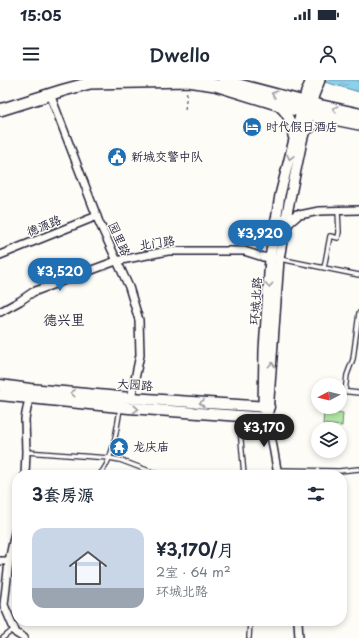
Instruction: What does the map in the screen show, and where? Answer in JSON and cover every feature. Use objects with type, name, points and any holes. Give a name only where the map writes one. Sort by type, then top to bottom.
[{"type":"main road","points":[[0,103],[73,80]]},
{"type":"main road","points":[[222,80],[308,103],[359,114]]},
{"type":"main road","points":[[0,110],[90,83],[188,81],[215,85],[275,103],[308,103],[336,119],[359,124]]},
{"type":"main road","name":"大园路","points":[[0,385],[131,398],[266,407]]},
{"type":"main road","name":"大园路","points":[[0,394],[120,407],[268,418]]},
{"type":"street","points":[[308,103],[311,80]]},
{"type":"street","points":[[308,103],[320,80]]},
{"type":"street","name":"园里路","points":[[50,94],[97,216],[129,287],[139,320],[140,355],[131,398]]},
{"type":"street","points":[[275,103],[281,107],[290,121],[293,142]]},
{"type":"street","name":"环城北路","points":[[275,258],[284,233],[304,132],[308,103]]},
{"type":"street","name":"环城北路","points":[[278,470],[266,407],[275,258],[275,220],[293,142],[308,103]]},
{"type":"street","points":[[304,132],[314,125],[336,119]]},
{"type":"street","points":[[290,200],[291,213],[297,215]]},
{"type":"street","points":[[275,220],[319,211],[359,210]]},
{"type":"street","points":[[284,233],[287,224],[297,215]]},
{"type":"street","name":"德源路","points":[[0,255],[97,216]]},
{"type":"street","name":"北门路","points":[[0,312],[33,292],[116,261],[168,251],[244,251],[275,258]]},
{"type":"street","points":[[25,470],[26,452],[24,419],[29,398]]},
{"type":"street","points":[[12,547],[4,605],[12,624]]},
{"type":"street","points":[[0,561],[9,561]]},
{"type":"street","points":[[13,626],[16,633],[24,638]]},
{"type":"street","points":[[298,626],[299,638]]},
{"type":"lane","points":[[324,268],[330,236],[338,238],[338,211]]},
{"type":"lane","points":[[275,258],[359,275]]},
{"type":"lane","points":[[346,378],[352,360],[359,312]]},
{"type":"lane","points":[[347,393],[359,394]]},
{"type":"lane","points":[[104,470],[115,440],[120,407]]},
{"type":"lane","points":[[239,417],[244,470]]},
{"type":"lane","points":[[26,452],[109,458],[120,460],[147,470]]},
{"type":"lane","points":[[347,470],[359,469]]},
{"type":"lane","points":[[249,638],[250,626]]},
{"type":"lane","points":[[3,638],[14,629]]},
{"type":"path","points":[[185,110],[188,81]]},
{"type":"green space","points":[[324,414],[343,414],[342,422],[323,422]]},
{"type":"water","points":[[318,80],[359,80],[359,92]]},
{"type":"place","name":"时代假日酒店","points":[[252,127]]},
{"type":"place","name":"新城交警中队","points":[[117,157]]},
{"type":"place","name":"龙庆庙","points":[[119,447]]},
{"type":"district","name":"德兴里","points":[[64,320]]}]
